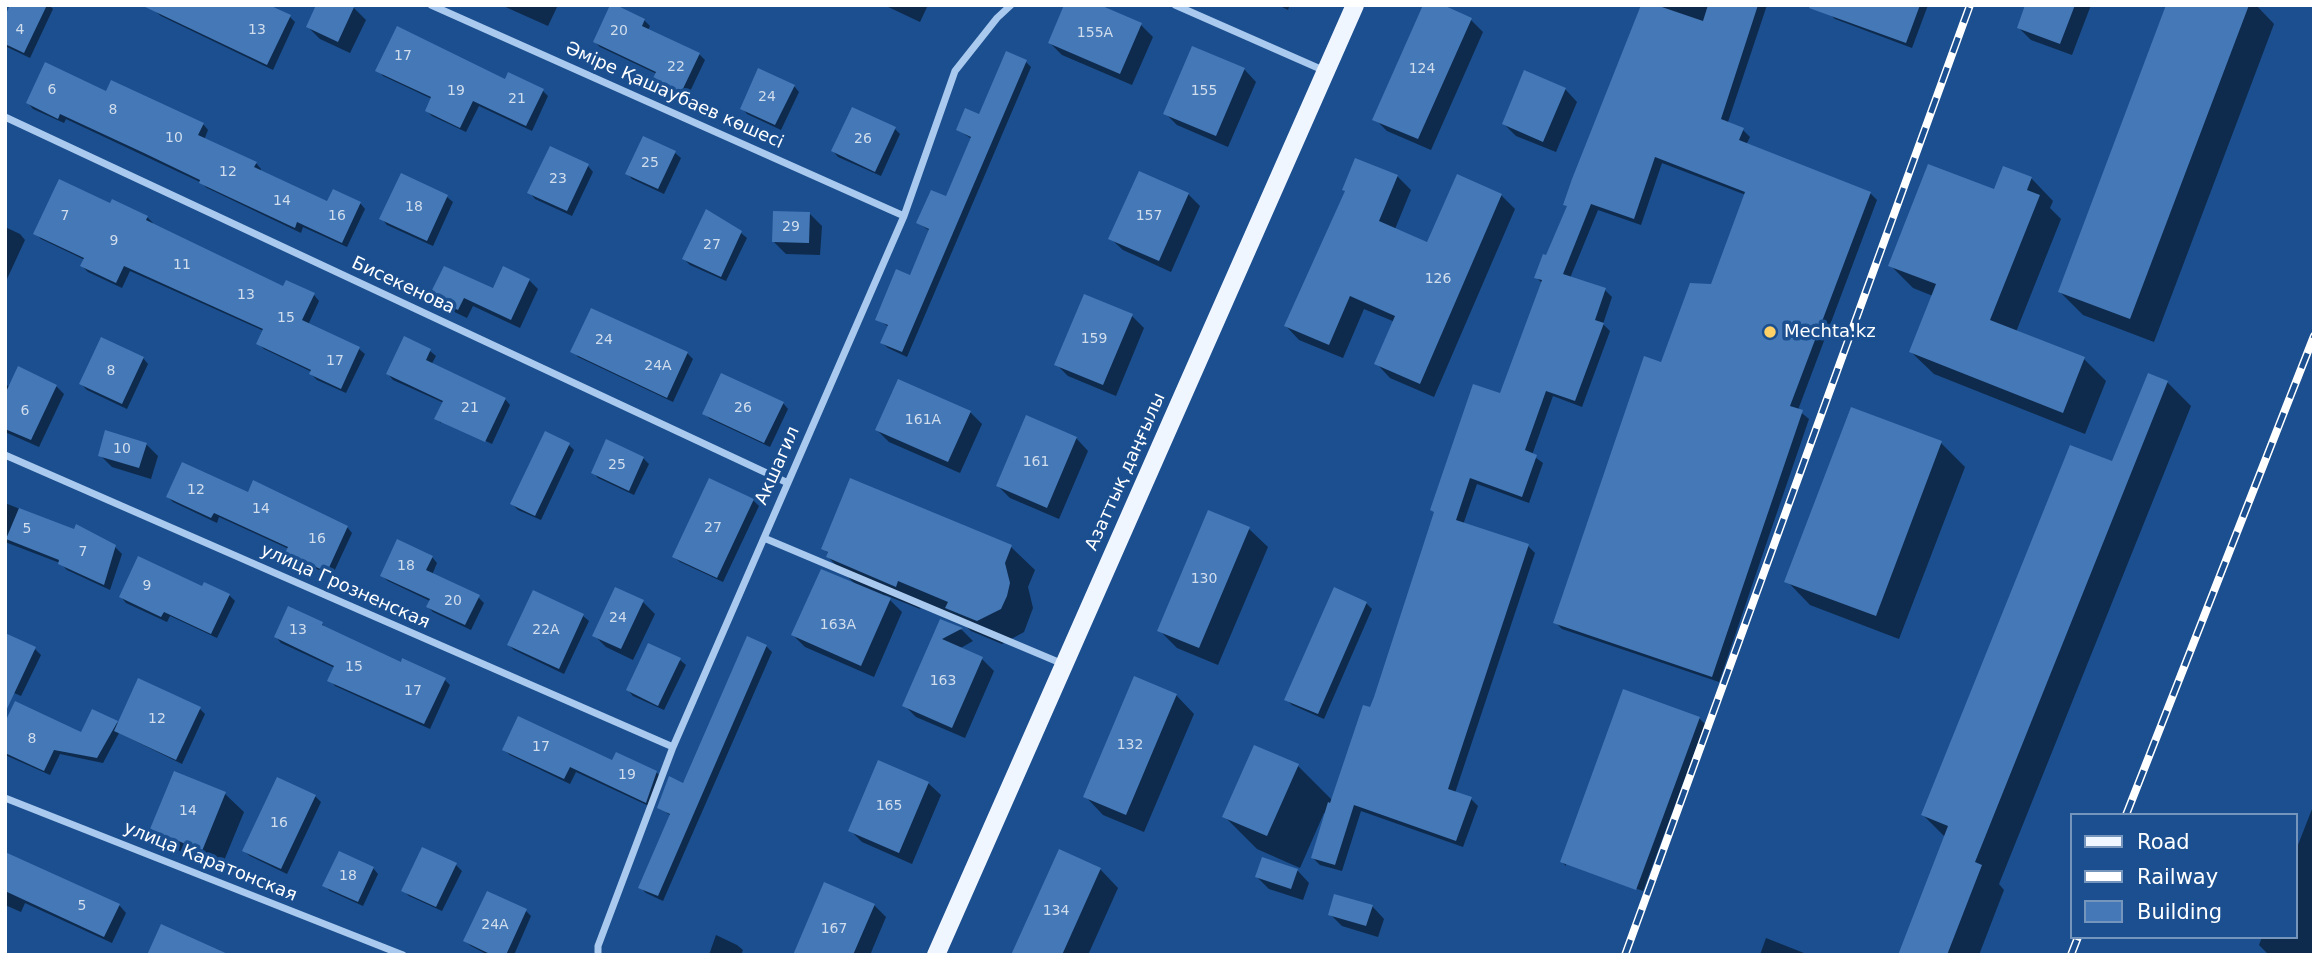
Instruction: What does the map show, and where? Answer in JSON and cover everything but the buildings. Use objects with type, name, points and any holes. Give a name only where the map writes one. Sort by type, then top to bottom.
[{"type":"main road","name":"Азаттық даңғылы","points":[[936,955],[1355,5]]},
{"type":"street","name":"Әміре Қашаубаев көшесі","points":[[431,5],[904,216]]},
{"type":"street","name":"Акшагил","points":[[598,955],[598,946],[673,747],[904,216],[954,71],[1011,5]]},
{"type":"street","points":[[1175,5],[1326,72]]},
{"type":"street","name":"Бисекенова","points":[[5,117],[788,483]]},
{"type":"street","name":"улица Грозненская","points":[[5,455],[673,747]]},
{"type":"street","points":[[764,538],[1064,664]]},
{"type":"street","name":"улица Каратонская","points":[[5,798],[403,955]]},
{"type":"railway","points":[[1625,955],[1970,5]]},
{"type":"railway","points":[[2127,813],[2314,336]]},
{"type":"railway","points":[[2071,955],[2077,939]]},
{"type":"place","name":"Mechta.kz","points":[[1770,332]]}]
